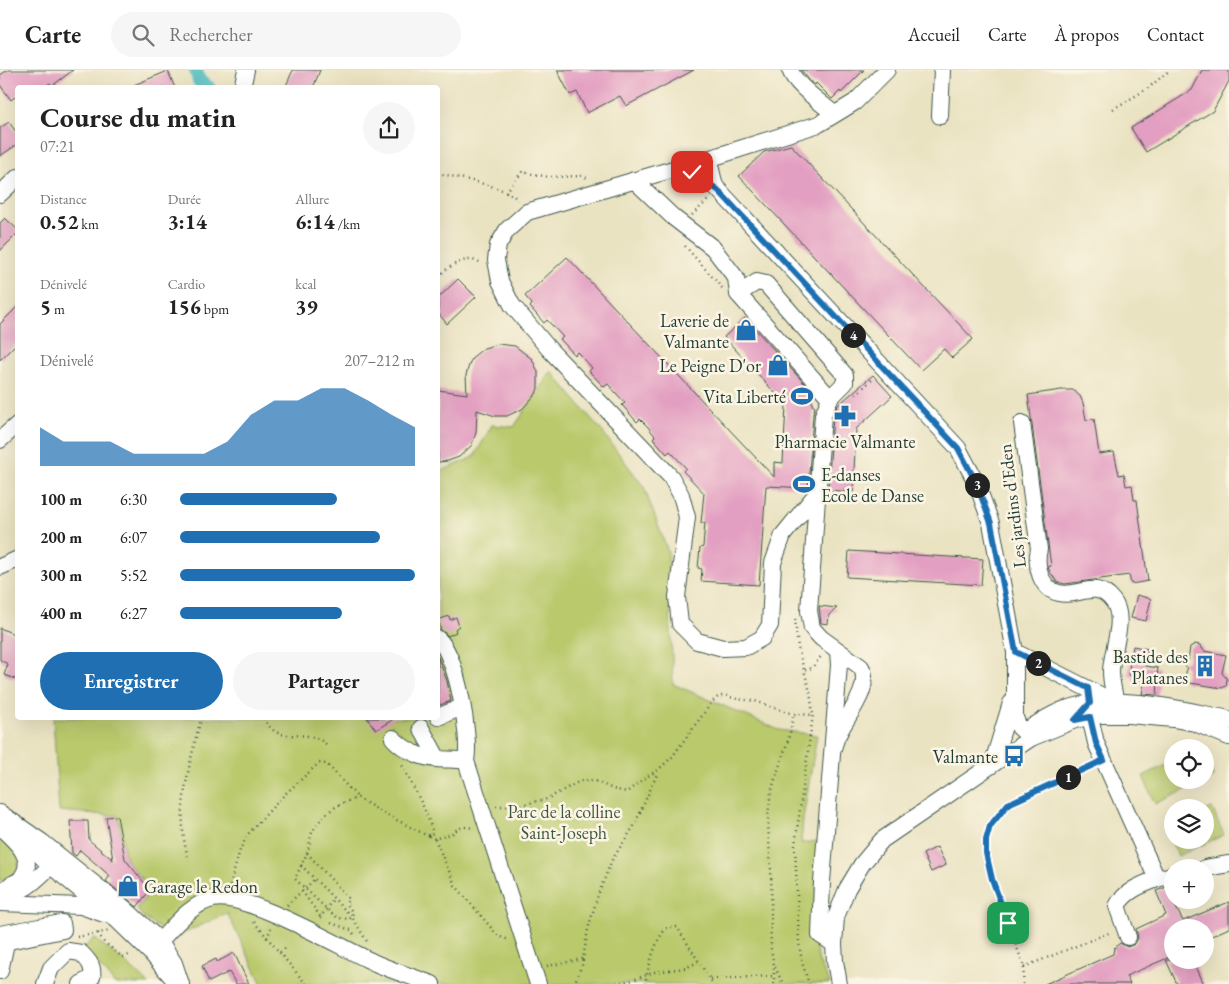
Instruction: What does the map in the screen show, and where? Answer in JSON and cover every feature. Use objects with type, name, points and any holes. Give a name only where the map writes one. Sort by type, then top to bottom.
[{"type":"street","points":[[243,85],[246,70]]},
{"type":"street","points":[[790,70],[792,76],[799,83],[834,114]]},
{"type":"street","points":[[818,492],[784,535],[773,563],[770,625],[762,638],[746,647],[723,648],[697,641],[680,624],[677,597],[687,517],[681,495],[671,477],[549,349],[512,305],[500,281],[496,260],[498,245],[507,230],[527,212],[819,124],[855,102],[887,70]]},
{"type":"street","points":[[940,116],[942,70]]},
{"type":"street","points":[[711,158],[715,191]]},
{"type":"street","points":[[678,167],[692,172],[715,191],[958,448],[976,482],[991,523],[1016,652],[1015,718],[1019,727],[1028,735]]},
{"type":"street","points":[[0,194],[15,180]]},
{"type":"street","points":[[634,180],[674,218],[713,248],[736,278],[733,294]]},
{"type":"street","points":[[733,294],[757,282],[766,284],[844,375],[845,383],[830,398],[822,415],[808,611],[812,628],[831,651],[839,665],[822,882],[820,936],[834,944]]},
{"type":"street","points":[[733,294],[830,398]]},
{"type":"street","name":"Les jardins d'Eden","points":[[1022,423],[1039,549],[1040,578],[1052,590],[1060,594],[1094,589],[1104,592],[1114,601],[1120,616],[1111,672],[1116,703]]},
{"type":"street","points":[[0,440],[15,427]]},
{"type":"street","points":[[0,567],[15,560]]},
{"type":"street","points":[[440,641],[446,648],[455,669],[467,741],[468,752],[466,761],[474,791],[484,815],[536,976]]},
{"type":"street","points":[[831,651],[861,667],[864,682],[853,710],[839,732],[833,748]]},
{"type":"street","points":[[1016,652],[1086,707],[1129,715],[1195,723],[1229,737]]},
{"type":"street","points":[[988,765],[1014,694]]},
{"type":"street","points":[[839,984],[834,944],[836,917],[848,889],[862,864],[882,840],[1028,735],[1068,708],[1116,703],[1163,706],[1228,720]]},
{"type":"street","points":[[440,716],[462,707]]},
{"type":"street","points":[[1028,735],[1086,707]]},
{"type":"street","points":[[1086,707],[1096,743],[1164,875]]},
{"type":"street","points":[[421,728],[438,759]]},
{"type":"street","points":[[393,738],[406,749],[422,756],[466,761]]},
{"type":"street","points":[[0,814],[42,842],[56,862],[75,877],[123,907],[160,941],[174,963],[180,984]]},
{"type":"street","points":[[0,827],[19,844],[26,864],[25,872],[21,879],[2,895]]},
{"type":"street","points":[[2,895],[30,886],[56,862]]},
{"type":"street","points":[[1214,866],[1229,864]]},
{"type":"street","points":[[2,895],[60,895],[68,890],[75,877]]},
{"type":"street","points":[[75,877],[113,925]]},
{"type":"street","points":[[1126,932],[1117,906],[1121,898],[1141,886],[1164,877]]},
{"type":"street","points":[[2,895],[94,909],[151,953],[180,984]]},
{"type":"street","points":[[160,941],[200,904],[214,898],[229,899],[252,905],[379,964],[432,984]]},
{"type":"street","points":[[0,934],[62,923],[63,930],[9,941],[3,945],[0,971]]},
{"type":"street","points":[[45,984],[51,968],[68,951],[81,953],[91,964],[92,977],[81,984]]},
{"type":"path","points":[[1113,109],[1147,89],[1170,70]]},
{"type":"path","points":[[506,192],[522,172],[549,177],[584,176]]},
{"type":"path","points":[[440,174],[506,192],[515,196],[527,212]]},
{"type":"path","points":[[689,217],[715,191]]},
{"type":"path","points":[[679,239],[733,294]]},
{"type":"path","points":[[440,274],[453,263],[464,260],[475,260],[498,269]]},
{"type":"path","points":[[853,397],[875,377]]},
{"type":"path","points":[[805,670],[812,668],[831,651]]},
{"type":"path","points":[[435,839],[445,834],[451,835],[457,828],[463,826],[473,828],[484,815],[547,799],[580,781],[595,782],[627,792],[643,778],[658,770],[672,757],[712,702],[719,696],[754,701],[793,714],[813,715],[795,845],[799,943],[802,962],[809,984]]},
{"type":"path","points":[[774,984],[774,965],[771,949],[771,847],[767,828],[770,799],[792,725],[793,714]]},
{"type":"path","points":[[189,862],[184,846],[181,813],[186,781],[201,720]]},
{"type":"path","points":[[265,720],[272,731],[281,735],[313,736],[321,739],[327,745]]},
{"type":"path","points":[[397,756],[424,808],[433,832],[431,836],[426,835]]},
{"type":"path","points":[[1023,984],[1024,967],[992,879],[986,853],[986,840],[990,826],[1008,804],[1104,760]]},
{"type":"path","points":[[229,899],[232,875],[240,850],[248,834],[284,795],[319,763],[327,764],[358,798],[435,839],[455,885],[498,936],[527,948]]},
{"type":"path","points":[[574,984],[583,960],[588,929],[598,895],[612,860],[634,826],[658,770]]},
{"type":"path","points":[[352,917],[350,919],[338,918],[295,879],[316,824],[342,803],[358,798]]},
{"type":"path","points":[[306,853],[349,899],[346,903],[353,913],[352,917]]},
{"type":"path","points":[[301,865],[352,917],[379,964]]},
{"type":"path","points":[[284,908],[315,878]]},
{"type":"path","points":[[302,891],[320,918]]},
{"type":"path","points":[[326,909],[333,899]]},
{"type":"path","points":[[252,920],[306,984]]},
{"type":"path","points":[[113,925],[99,933],[104,942],[121,956],[124,957],[133,953]]},
{"type":"path","points":[[645,984],[660,937],[665,930],[671,927],[677,928],[713,984]]},
{"type":"path","points":[[1024,967],[1126,932]]},
{"type":"path","points":[[267,938],[269,934]]},
{"type":"path","points":[[280,952],[286,948]]},
{"type":"path","points":[[536,976],[583,960]]},
{"type":"path","points":[[611,984],[655,972],[684,968],[699,962]]},
{"type":"path","points":[[774,965],[783,984]]},
{"type":"path","points":[[710,979],[774,976]]},
{"type":"green space","name":"Parc de la colline Saint-Joseph","points":[[551,371],[601,430],[644,487],[668,552],[673,684],[779,730],[817,735],[803,819],[801,843],[819,841],[814,939],[819,962],[830,984],[262,984],[227,913],[174,938],[144,918],[137,909],[151,890],[126,860],[118,816],[59,811],[53,720],[440,720],[440,470],[474,457],[492,425],[514,427]]},
{"type":"green space","points":[[1164,766],[1164,789],[1188,789],[1155,804],[1143,776]]},
{"type":"green space","points":[[1214,812],[1224,835],[1214,840]]},
{"type":"green space","points":[[0,836],[14,852],[19,864],[13,875],[0,881]]},
{"type":"green space","points":[[1175,849],[1193,849],[1178,856]]},
{"type":"green space","points":[[94,938],[149,984],[114,984],[108,975],[82,950]]},
{"type":"building","points":[[8,70],[73,70],[53,85],[50,83],[47,85],[15,85],[15,97],[11,100],[0,85],[0,75]]},
{"type":"building","points":[[293,70],[320,70],[314,85],[286,85]]},
{"type":"building","points":[[557,70],[694,70],[626,106],[620,96],[587,113],[577,92],[570,95]]},
{"type":"building","points":[[801,70],[864,70],[841,93],[840,91],[832,99],[816,83],[815,85],[810,81]]},
{"type":"building","points":[[1202,70],[1229,70],[1229,81],[1213,111],[1146,152],[1131,128],[1192,90]]},
{"type":"building","points":[[168,71],[174,85],[134,85]]},
{"type":"building","points":[[9,122],[15,131],[15,146],[0,156],[0,128]]},
{"type":"building","points":[[791,145],[973,339],[952,358],[944,349],[921,370],[739,176],[764,152]]},
{"type":"building","points":[[5,218],[15,227],[15,236],[0,251],[0,223]]},
{"type":"building","points":[[567,257],[774,477],[774,462],[783,463],[786,405],[724,337],[745,318],[813,393],[812,405],[815,407],[808,488],[766,486],[759,585],[701,581],[702,569],[698,568],[700,548],[703,547],[705,523],[701,523],[704,493],[683,471],[686,468],[670,451],[667,454],[653,438],[655,436],[648,427],[640,419],[637,422],[622,405],[625,403],[608,384],[604,387],[589,371],[592,368],[585,360],[577,352],[575,355],[560,339],[563,337],[547,320],[544,323],[530,307],[532,304],[525,296]]},
{"type":"building","points":[[458,279],[476,297],[447,324],[440,315],[440,296]]},
{"type":"building","points":[[15,309],[15,345],[0,360],[0,324]]},
{"type":"building","points":[[498,344],[515,346],[532,359],[538,372],[536,394],[522,409],[507,416],[495,416],[477,410],[476,433],[471,446],[459,457],[440,462],[440,390],[467,394],[466,375],[470,362],[484,348]]},
{"type":"building","points":[[873,375],[892,396],[856,429],[853,492],[828,490],[833,417],[837,406]]},
{"type":"building","points":[[1073,390],[1080,396],[1086,420],[1094,419],[1099,454],[1114,452],[1119,475],[1124,474],[1126,486],[1132,485],[1134,500],[1137,500],[1148,581],[1131,584],[1129,575],[1065,584],[1057,582],[1050,572],[1048,567],[1051,566],[1028,395]]},
{"type":"building","points":[[849,551],[983,559],[981,585],[847,577]]},
{"type":"building","points":[[1137,595],[1151,599],[1146,621],[1131,618]]},
{"type":"building","points":[[819,606],[837,608],[829,615],[828,624],[821,623]]},
{"type":"building","points":[[449,616],[450,620],[456,617],[459,626],[455,629],[456,632],[448,636],[441,630],[440,619]]},
{"type":"building","points":[[0,628],[15,635],[15,679],[4,675],[8,664],[0,660]]},
{"type":"building","name":"Bastide des Platanes","points":[[1195,644],[1200,645],[1204,651],[1226,655],[1222,673],[1227,679],[1226,686],[1222,688],[1184,682],[1187,668],[1183,663],[1188,661],[1190,647]]},
{"type":"building","points":[[1133,646],[1148,649],[1145,666],[1158,668],[1157,695],[1142,694],[1144,684],[1133,682],[1134,676],[1128,675]]},
{"type":"building","points":[[440,662],[447,681],[451,701],[440,705]]},
{"type":"building","points":[[368,720],[392,720],[376,730]]},
{"type":"building","points":[[117,816],[125,859],[150,890],[137,907],[106,881],[110,876],[80,850],[76,856],[72,853],[70,821],[88,821],[89,840],[113,860],[106,817]]},
{"type":"building","points":[[937,847],[946,865],[931,872],[923,854]]},
{"type":"building","points":[[1164,888],[1164,909],[1177,909],[1182,919],[1164,919],[1164,959],[1126,976],[1130,984],[1045,984],[1113,954],[1114,948],[1120,943],[1127,947],[1135,944],[1138,938],[1136,929],[1166,915],[1156,891]]},
{"type":"building","points":[[1229,902],[1229,928],[1214,935],[1214,919],[1188,919]]},
{"type":"building","points":[[234,953],[249,984],[236,984],[229,972],[209,982],[202,966],[216,959],[217,962]]},
{"type":"building","points":[[1170,969],[1197,969],[1204,984],[1177,984]]},
{"type":"waterway","points":[[196,70],[199,81],[205,85]]},
{"type":"place","name":"Laverie de Valmante","points":[[746,330]]},
{"type":"place","name":"Le Peigne D'or","points":[[778,365]]},
{"type":"place","name":"Vita Liberté","points":[[802,396]]},
{"type":"place","name":"Pharmacie Valmante","points":[[845,416]]},
{"type":"place","name":"E-danses Ecole de Danse","points":[[804,484]]},
{"type":"place","name":"Bastide des Platanes","points":[[1205,666]]},
{"type":"place","name":"Valmante","points":[[1014,756]]},
{"type":"place","name":"Garage le Redon","points":[[128,886]]},
{"type":"route","points":[[692,172],[715,186],[958,448],[976,482],[991,523],[1016,652],[1088,688],[1090,703],[1075,720],[1090,717],[1096,743],[1104,760],[1008,804],[990,826],[986,840],[986,853],[992,879],[1008,923]]}]
